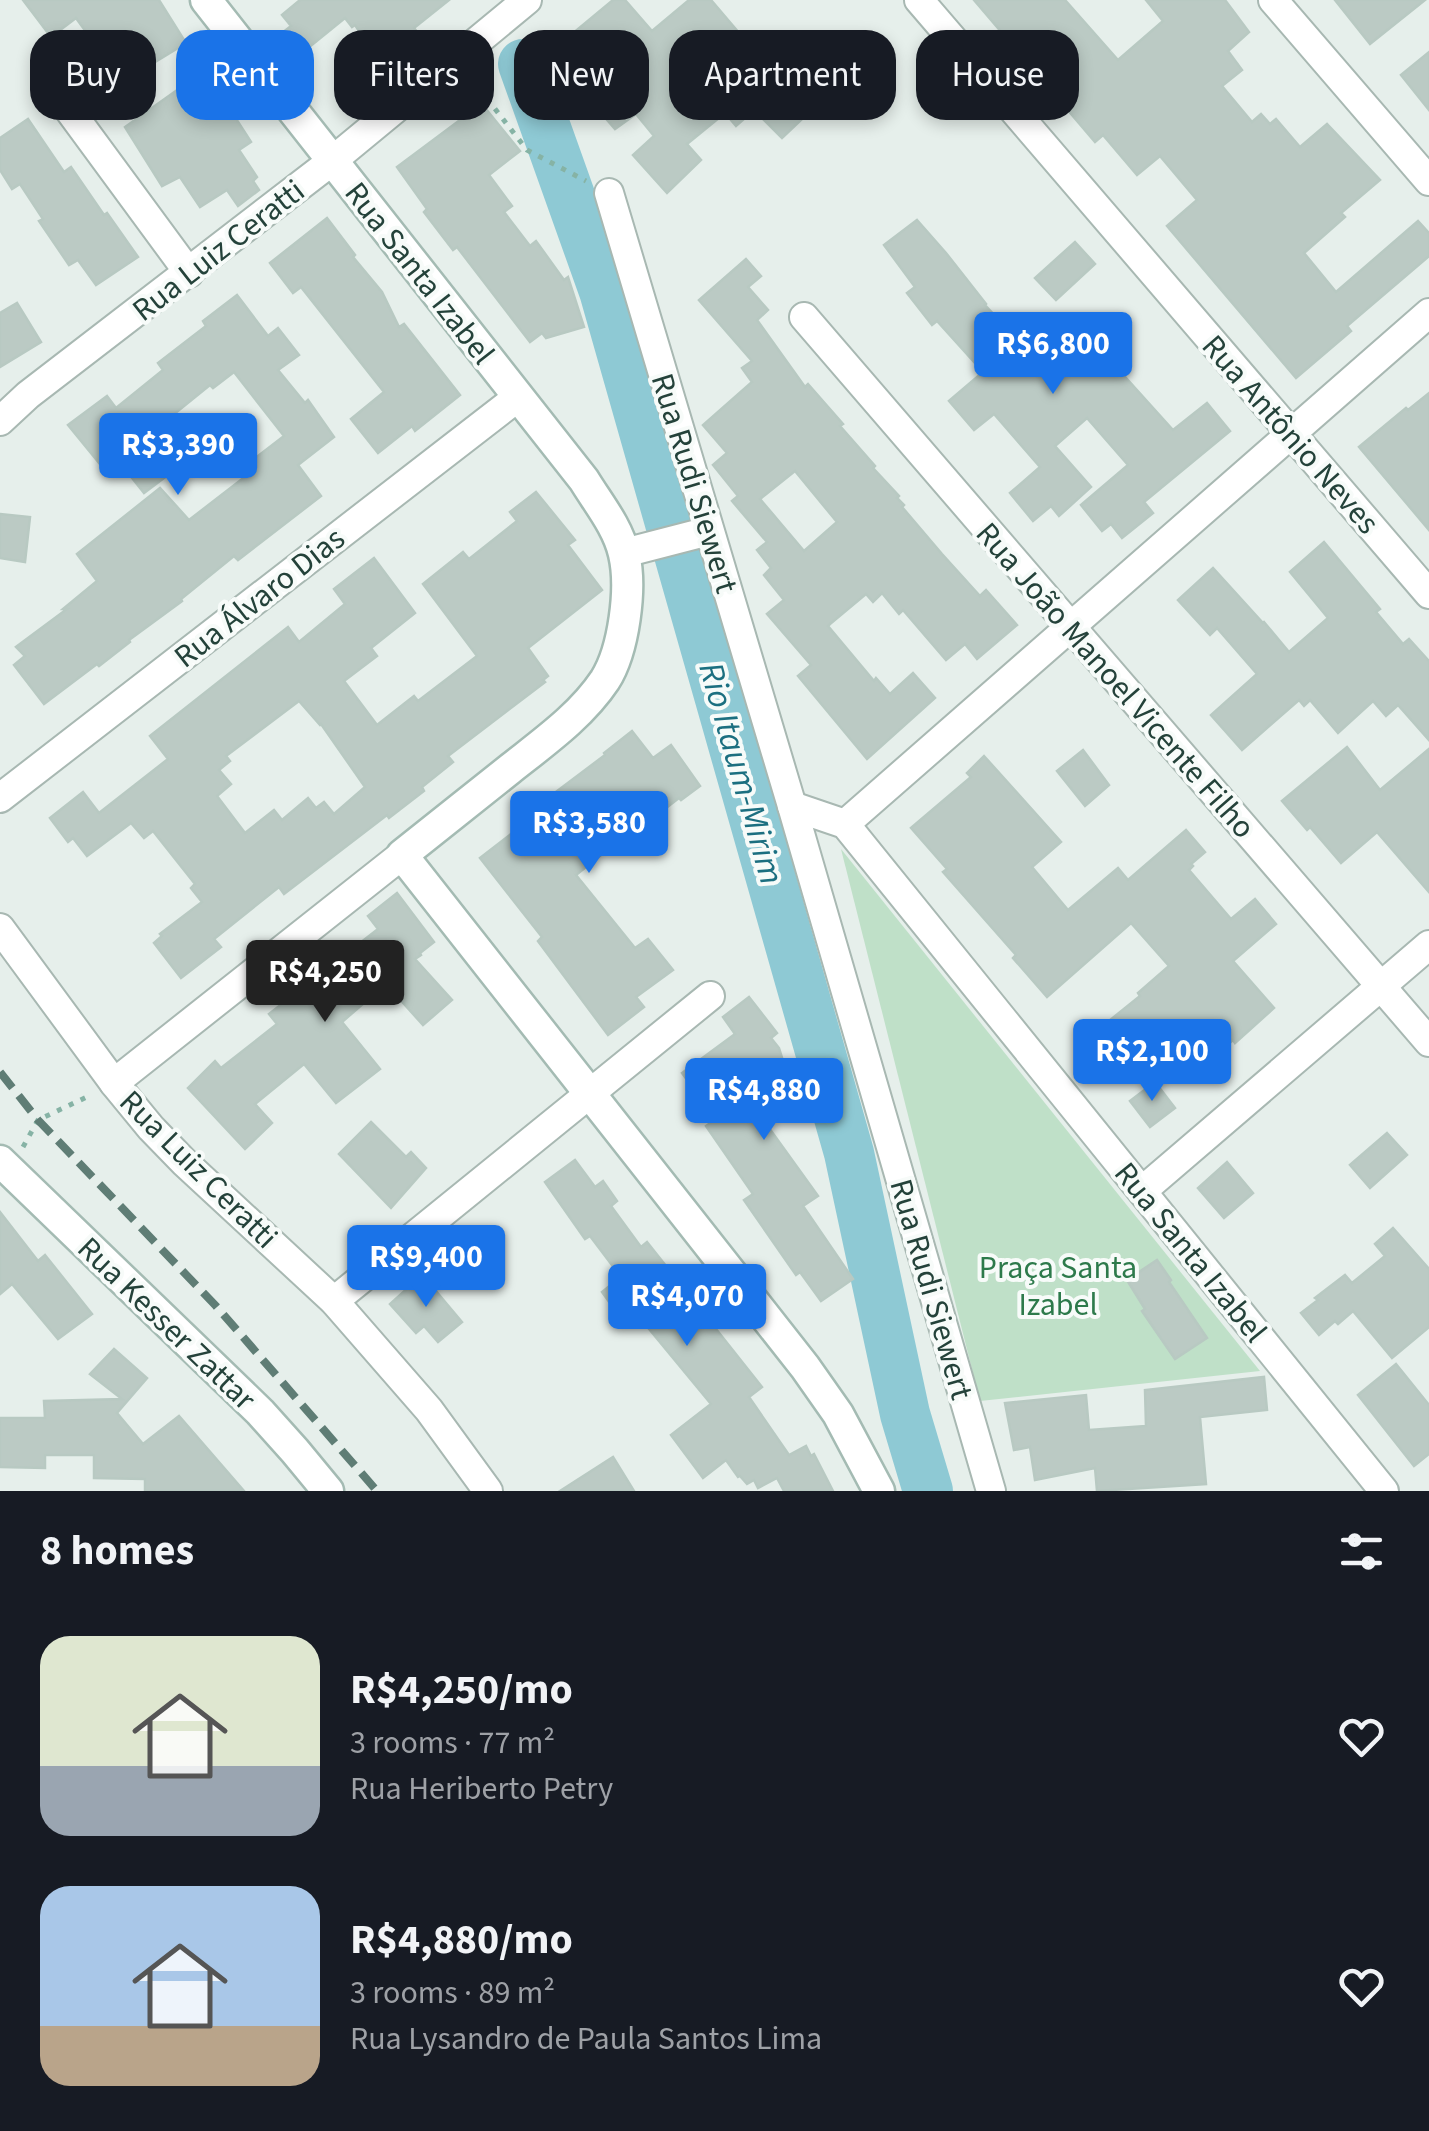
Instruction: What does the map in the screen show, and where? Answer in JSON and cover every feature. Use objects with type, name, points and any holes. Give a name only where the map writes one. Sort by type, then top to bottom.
[{"type":"street","name":"Rua Santa Izabel","points":[[206,0],[584,480],[624,552]]},
{"type":"street","name":"Rua Luiz Ceratti","points":[[491,30],[526,0]]},
{"type":"street","name":"Rua Antônio Neves","points":[[918,0],[1429,594]]},
{"type":"street","points":[[1273,0],[1429,181]]},
{"type":"street","points":[[76,120],[189,273]]},
{"type":"street","name":"Rua Luiz Ceratti","points":[[0,421],[28,395],[382,120]]},
{"type":"street","name":"Rua Rudi Siewert","points":[[609,193],[991,1491]]},
{"type":"street","points":[[792,806],[845,824],[1429,313]]},
{"type":"street","name":"Rua João Manoel Vicente Filho","points":[[804,317],[1429,1042]]},
{"type":"street","name":"Rua Álvaro Dias","points":[[0,798],[518,396]]},
{"type":"street","points":[[114,1083],[558,731],[606,678],[618,647],[627,585],[624,552],[709,531]]},
{"type":"street","name":"Rua Santa Izabel","points":[[845,824],[1384,1491]]},
{"type":"street","points":[[402,855],[805,1367],[838,1414],[879,1491]]},
{"type":"street","name":"Rua Luiz Ceratti","points":[[0,928],[151,1128],[334,1300],[429,1410],[488,1491]]},
{"type":"street","points":[[1142,1191],[1429,945]]},
{"type":"street","points":[[334,1300],[710,996]]},
{"type":"street","name":"Rua Kesser Zattar","points":[[5,1166],[260,1412],[328,1491]]},
{"type":"path","points":[[494,107],[527,150],[609,193]]},
{"type":"path","points":[[5,1166],[38,1120],[114,1083]]},
{"type":"green space","name":"Praça Santa Izabel","points":[[841,849],[1260,1371],[980,1401]]},
{"type":"building","points":[[23,0],[159,0],[178,30],[176,49],[156,61],[156,30],[85,30],[76,18],[60,30],[46,30]]},
{"type":"building","points":[[300,0],[449,0],[416,30],[358,30],[345,18],[314,43],[314,30],[286,30],[291,26],[282,15]]},
{"type":"building","points":[[613,0],[625,0],[652,31],[689,0],[711,0],[737,30],[669,30],[669,120],[716,120],[687,144],[701,160],[667,193],[633,155],[654,136],[641,120],[649,120],[649,30],[577,30]]},
{"type":"building","points":[[974,0],[1065,0],[1118,60],[1163,21],[1146,0],[1225,0],[1249,32],[1228,51],[1242,70],[1222,86],[1252,122],[1261,114],[1270,124],[1276,119],[1300,147],[1327,124],[1380,180],[1341,213],[1345,217],[1304,253],[1336,292],[1418,221],[1429,233],[1429,256],[1347,326],[1351,331],[1296,378],[1167,226],[1197,200],[1160,156],[1137,175],[1103,135],[1095,142],[1076,120],[1079,30],[1000,30]]},
{"type":"building","points":[[1335,0],[1425,0],[1370,44]]},
{"type":"building","points":[[1429,52],[1429,110],[1401,75]]},
{"type":"building","points":[[176,91],[176,120],[237,120],[251,142],[239,150],[257,177],[253,181],[259,190],[238,206],[227,190],[200,207],[180,177],[162,186],[125,127],[135,120],[156,120],[156,105]]},
{"type":"building","points":[[28,119],[64,172],[71,167],[138,257],[96,285],[78,260],[69,265],[20,184],[12,189],[0,170],[0,138]]},
{"type":"building","points":[[494,119],[520,151],[489,175],[512,206],[504,212],[530,246],[536,241],[564,280],[568,277],[584,327],[546,338],[542,333],[530,342],[457,247],[453,250],[424,212],[427,209],[397,167],[460,120]]},
{"type":"building","points":[[607,120],[628,120],[615,129]]},
{"type":"building","points":[[764,120],[801,120],[782,138]]},
{"type":"building","points":[[327,218],[382,292],[399,327],[404,324],[460,395],[415,431],[412,426],[378,453],[351,419],[384,392],[301,287],[293,293],[270,263]]},
{"type":"building","points":[[917,220],[1025,348],[1062,315],[1102,363],[1108,358],[1173,430],[1207,403],[1230,431],[1144,502],[1153,513],[1122,538],[1111,524],[1102,531],[1081,505],[1128,465],[1087,418],[1055,446],[1091,487],[1059,516],[1051,506],[1033,521],[1010,493],[1040,467],[994,414],[974,430],[949,401],[983,372],[937,321],[932,325],[907,293],[915,287],[884,245]]},
{"type":"building","points":[[1075,242],[1095,264],[1056,300],[1035,278]]},
{"type":"building","points":[[746,259],[761,276],[748,287],[768,310],[757,320],[805,387],[808,384],[843,424],[840,426],[942,554],[980,596],[986,590],[1017,625],[977,659],[965,644],[946,660],[903,610],[899,614],[882,593],[873,602],[866,594],[830,624],[874,681],[876,678],[890,694],[913,673],[935,698],[867,759],[798,676],[811,665],[767,614],[784,600],[764,575],[771,568],[757,550],[767,542],[732,501],[738,496],[713,465],[727,453],[703,425],[752,382],[742,368],[752,361],[699,300]],"holes":[[[795,471],[837,522],[804,551],[760,499]]]},
{"type":"building","points":[[237,295],[268,336],[278,328],[299,355],[278,370],[305,403],[308,400],[334,437],[298,465],[321,496],[238,560],[234,556],[130,642],[44,704],[14,665],[25,656],[16,647],[97,581],[77,554],[160,488],[189,520],[246,476],[241,469],[284,436],[234,372],[213,388],[210,385],[142,440],[168,475],[144,493],[117,459],[104,469],[68,425],[107,396],[116,408],[163,370],[158,363],[206,326],[203,321]]},
{"type":"building","points":[[17,303],[41,342],[0,367],[0,313]]},
{"type":"building","points":[[1429,393],[1429,530],[1359,447]]},
{"type":"building","points":[[536,492],[575,540],[568,545],[602,590],[528,648],[548,676],[545,682],[448,756],[453,762],[422,787],[424,791],[284,894],[279,887],[214,939],[221,947],[181,978],[154,943],[202,902],[191,888],[195,884],[153,831],[144,838],[131,823],[87,856],[73,838],[68,842],[50,818],[83,792],[99,813],[168,759],[150,736],[288,627],[299,642],[345,604],[334,589],[374,558],[415,613],[371,648],[377,656],[344,681],[377,725],[414,696],[418,701],[477,656],[423,584],[463,552],[469,559],[517,521],[510,512]],"holes":[[[299,701],[365,787],[334,814],[324,802],[316,808],[308,798],[282,820],[274,810],[245,833],[217,796],[231,784],[219,770],[230,761],[226,756]]]},
{"type":"building","points":[[0,514],[30,517],[25,562],[0,558]]},
{"type":"building","points":[[1324,542],[1380,609],[1376,612],[1403,644],[1409,639],[1429,661],[1429,740],[1398,705],[1386,716],[1373,701],[1338,733],[1310,700],[1304,706],[1299,700],[1242,750],[1211,715],[1257,674],[1217,628],[1210,635],[1178,600],[1213,568],[1289,652],[1328,618],[1290,572]]},
{"type":"building","points":[[632,731],[653,758],[671,745],[700,786],[657,815],[645,800],[639,799],[587,836],[601,855],[576,875],[635,948],[648,939],[673,970],[636,997],[644,1007],[608,1035],[538,941],[542,937],[480,858],[520,827],[516,822]]},
{"type":"building","points":[[1347,747],[1380,790],[1429,749],[1429,892],[1377,832],[1341,863],[1282,801]]},
{"type":"building","points":[[1083,750],[1109,785],[1085,806],[1057,771]]},
{"type":"building","points":[[984,756],[1061,842],[1032,867],[1068,910],[1118,868],[1128,880],[1186,830],[1205,852],[1189,870],[1231,919],[1255,899],[1276,924],[1233,961],[1274,1008],[1196,1072],[1154,1023],[1107,1060],[1089,1037],[1140,996],[1138,993],[1169,966],[1131,923],[1047,997],[911,828],[971,777],[967,773]]},
{"type":"building","points":[[397,893],[434,942],[415,959],[452,1000],[423,1025],[386,984],[342,1022],[380,1069],[336,1103],[304,1064],[255,1104],[272,1123],[245,1149],[188,1088],[215,1061],[221,1068],[277,1024],[269,1014],[378,929],[368,916]]},
{"type":"building","points":[[749,997],[777,1033],[771,1038],[779,1048],[798,1109],[764,1121],[818,1196],[803,1206],[853,1279],[821,1301],[800,1272],[796,1275],[744,1200],[753,1194],[706,1126],[716,1119],[682,1073],[735,1034],[723,1017]]},
{"type":"building","points":[[1155,1082],[1175,1108],[1150,1127],[1130,1101]]},
{"type":"building","points":[[371,1122],[406,1157],[411,1152],[426,1168],[391,1208],[339,1154]]},
{"type":"building","points":[[1387,1133],[1407,1155],[1370,1188],[1350,1165]]},
{"type":"building","points":[[575,1160],[595,1187],[603,1181],[617,1201],[611,1206],[641,1247],[647,1242],[762,1387],[749,1397],[789,1455],[806,1446],[833,1491],[784,1491],[777,1478],[758,1488],[754,1480],[747,1484],[738,1477],[726,1460],[703,1478],[671,1435],[711,1404],[635,1312],[623,1321],[602,1292],[621,1277],[590,1236],[585,1239],[545,1182]]},
{"type":"building","points":[[1227,1162],[1253,1193],[1224,1218],[1198,1188]]},
{"type":"building","points":[[0,1212],[38,1261],[45,1255],[92,1314],[58,1339],[12,1284],[0,1294]]},
{"type":"building","points":[[1393,1228],[1429,1269],[1429,1327],[1392,1358],[1353,1311],[1319,1335],[1301,1313],[1345,1275],[1352,1283],[1385,1256],[1375,1244]]},
{"type":"building","points":[[1157,1260],[1207,1338],[1175,1359],[1142,1311],[1145,1309],[1127,1280]]},
{"type":"building","points":[[425,1278],[462,1322],[438,1342],[424,1326],[416,1333],[390,1304]]},
{"type":"building","points":[[114,1349],[147,1378],[117,1413],[143,1444],[179,1416],[244,1491],[145,1491],[145,1479],[94,1478],[94,1455],[45,1455],[45,1468],[0,1467],[0,1418],[45,1418],[44,1401],[122,1399],[90,1374]]},
{"type":"building","points":[[1396,1364],[1429,1405],[1429,1454],[1414,1466],[1358,1395]]},
{"type":"building","points":[[1264,1377],[1267,1410],[1200,1417],[1206,1484],[1097,1491],[1095,1468],[1035,1480],[1030,1447],[1014,1450],[1005,1403],[1086,1395],[1089,1430],[1146,1426],[1145,1390]]},
{"type":"building","points":[[613,1457],[634,1491],[560,1491]]},
{"type":"waterway","name":"Rio Itaum-Mirim","points":[[543,120],[604,291],[849,1153],[905,1414],[928,1491]]},
{"type":"railway","points":[[0,1072],[38,1120],[216,1306],[377,1491]]}]
